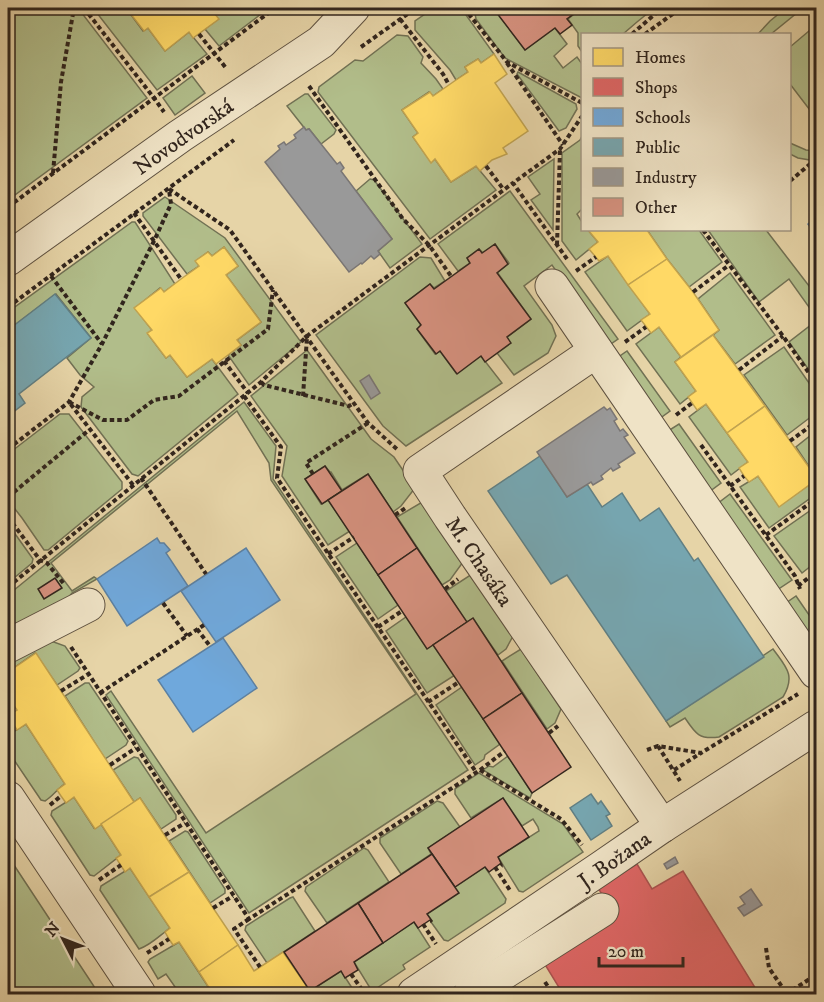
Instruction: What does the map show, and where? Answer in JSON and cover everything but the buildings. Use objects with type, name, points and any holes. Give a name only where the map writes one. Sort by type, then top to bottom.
[{"type":"street","name":"Novodvorská","points":[[8,259],[180,136],[321,42],[353,8]]},
{"type":"street","points":[[570,279],[808,682]]},
{"type":"street","points":[[420,471],[608,342]]},
{"type":"street","name":"M. Chasáka","points":[[420,471],[662,826]]},
{"type":"street","points":[[8,646],[75,611]]},
{"type":"street","name":"J. Božana","points":[[414,994],[458,977],[601,868],[816,727]]},
{"type":"street","points":[[8,798],[139,994]]},
{"type":"street","points":[[458,977],[602,910]]},
{"type":"path","points":[[53,173],[61,82],[74,8]]},
{"type":"path","points":[[84,8],[154,98],[180,136]]},
{"type":"path","points":[[8,207],[275,8]]},
{"type":"path","points":[[354,52],[416,8]]},
{"type":"path","points":[[471,8],[465,9],[507,62],[563,145]]},
{"type":"path","points":[[633,33],[658,8]]},
{"type":"path","points":[[646,33],[681,8]]},
{"type":"path","points":[[400,20],[443,74],[449,85]]},
{"type":"path","points":[[199,34],[244,93]]},
{"type":"path","points":[[507,62],[581,102]]},
{"type":"path","points":[[317,79],[308,86],[403,219],[429,246],[451,276]]},
{"type":"path","points":[[8,587],[261,382],[307,336],[560,149],[581,118]]},
{"type":"path","points":[[8,308],[234,140]]},
{"type":"path","points":[[557,246],[560,149]]},
{"type":"path","points":[[791,179],[816,159]]},
{"type":"path","points":[[486,166],[504,190]]},
{"type":"path","points":[[513,183],[557,246],[570,279],[596,257]]},
{"type":"path","points":[[8,449],[69,402],[102,344],[171,204],[169,189]]},
{"type":"path","points":[[169,189],[230,230],[368,423],[420,471]]},
{"type":"path","points":[[134,213],[181,279]]},
{"type":"path","points":[[704,231],[816,383]]},
{"type":"path","points":[[693,292],[729,264]]},
{"type":"path","points":[[51,276],[102,344]]},
{"type":"path","points":[[69,402],[103,420],[128,420],[154,400],[179,396],[268,329],[273,289]]},
{"type":"path","points":[[303,396],[307,336]]},
{"type":"path","points":[[739,370],[783,336]]},
{"type":"path","points":[[608,342],[633,350]]},
{"type":"path","points":[[224,361],[281,447],[277,477],[428,702],[478,771],[561,819],[601,868]]},
{"type":"path","points":[[261,382],[264,385],[303,396],[349,406],[354,403]]},
{"type":"path","points":[[69,402],[133,485]]},
{"type":"path","points":[[672,405],[678,414]]},
{"type":"path","points":[[790,441],[816,422]]},
{"type":"path","points":[[313,474],[306,463],[368,423]]},
{"type":"path","points":[[8,497],[89,430]]},
{"type":"path","points":[[698,441],[795,576],[804,596]]},
{"type":"path","points":[[141,478],[206,574]]},
{"type":"path","points":[[766,535],[816,499]]},
{"type":"path","points":[[8,517],[40,560],[47,563],[75,611],[87,675],[249,919]]},
{"type":"path","points":[[328,554],[354,537]]},
{"type":"path","points":[[164,603],[187,636]]},
{"type":"path","points":[[378,627],[402,611]]},
{"type":"path","points":[[100,693],[204,625]]},
{"type":"path","points":[[198,629],[210,646]]},
{"type":"path","points":[[61,691],[87,675]]},
{"type":"path","points":[[428,702],[459,682]]},
{"type":"path","points":[[674,770],[808,682]]},
{"type":"path","points":[[8,727],[13,723]]},
{"type":"path","points":[[639,754],[658,746],[701,753]]},
{"type":"path","points":[[110,765],[136,748]]},
{"type":"path","points":[[260,968],[234,929],[478,771],[504,751]]},
{"type":"path","points":[[165,835],[185,823]]},
{"type":"path","points":[[97,882],[121,865]]},
{"type":"path","points":[[495,867],[513,894]]},
{"type":"path","points":[[213,908],[233,896]]},
{"type":"path","points":[[423,924],[458,977]]},
{"type":"path","points":[[145,954],[169,939]]},
{"type":"path","points":[[766,948],[768,969],[786,994],[816,975]]},
{"type":"path","points":[[351,974],[365,994]]},
{"type":"path","points":[[8,990],[12,994]]},
{"type":"green space","points":[[8,8],[78,8],[147,98],[8,200]]},
{"type":"green space","points":[[93,8],[126,8],[143,31],[148,28],[165,51],[189,32],[207,54],[157,90]]},
{"type":"green space","points":[[222,8],[269,8],[219,46],[205,29],[218,19],[214,13]]},
{"type":"green space","points":[[434,8],[461,8],[494,54],[481,63],[478,59],[465,67],[468,72],[456,80],[415,30],[415,21]]},
{"type":"green space","points":[[474,8],[502,8],[497,12],[525,50],[555,28],[567,44],[554,56],[563,68],[577,57],[581,63],[581,97],[505,58],[476,19]]},
{"type":"green space","points":[[582,8],[653,9],[624,33],[581,33],[581,50],[578,46],[578,33],[568,19]]},
{"type":"green space","points":[[786,8],[803,8],[772,33],[759,33]]},
{"type":"green space","points":[[816,25],[816,118],[791,85],[791,46]]},
{"type":"green space","points":[[397,35],[408,36],[423,57],[421,63],[443,89],[433,96],[429,92],[402,110],[418,133],[413,137],[431,162],[435,159],[451,182],[476,166],[496,190],[430,239],[318,92],[319,87],[355,60],[363,61]]},
{"type":"green space","points":[[518,72],[576,104],[577,109],[566,128],[559,131],[517,74]]},
{"type":"green space","points":[[192,76],[205,93],[175,115],[163,98]]},
{"type":"green space","points":[[308,94],[336,130],[321,144],[309,129],[306,130],[287,106]]},
{"type":"green space","points":[[581,138],[581,210],[577,214],[581,220],[581,231],[589,231],[598,242],[576,260],[562,241],[562,153]]},
{"type":"green space","points":[[791,143],[806,150],[816,151],[816,161],[791,154]]},
{"type":"green space","points":[[554,159],[553,230],[531,200],[540,194],[528,177]]},
{"type":"green space","points":[[370,179],[374,180],[422,244],[390,268],[378,251],[392,239],[356,191]]},
{"type":"green space","points":[[510,191],[618,339],[608,346],[552,265],[524,286],[552,325],[556,336],[548,353],[514,375],[497,353],[507,337],[531,319],[497,272],[509,263],[495,244],[483,253],[479,249],[467,258],[470,263],[458,271],[438,244]]},
{"type":"green space","points":[[165,197],[225,238],[301,342],[249,385],[228,355],[241,345],[237,340],[261,322],[226,275],[238,266],[224,247],[212,256],[208,252],[196,261],[199,266],[187,274],[143,216],[143,213]]},
{"type":"green space","points":[[135,222],[175,284],[164,292],[160,288],[135,308],[152,330],[148,334],[166,358],[170,355],[187,377],[212,359],[238,394],[138,476],[132,474],[81,407],[82,397],[94,387],[80,375],[67,358],[91,338],[56,294],[8,330],[8,312]]},
{"type":"green space","points":[[648,231],[700,231],[722,262],[689,287]]},
{"type":"green space","points":[[709,231],[767,231],[816,295],[816,317],[789,279],[759,302]]},
{"type":"green space","points":[[608,256],[650,314],[627,331],[585,272]]},
{"type":"green space","points":[[420,257],[431,258],[445,281],[434,288],[430,284],[405,303],[421,325],[417,329],[435,354],[440,351],[456,373],[481,356],[502,383],[406,446],[383,426],[316,335]]},
{"type":"green space","points":[[730,273],[775,335],[735,364],[713,335],[719,330],[698,299]]},
{"type":"green space","points":[[816,321],[816,380],[789,342]]},
{"type":"green space","points":[[659,327],[681,357],[675,362],[696,391],[680,404],[636,344]]},
{"type":"green space","points":[[784,347],[816,393],[816,413],[787,435],[744,375]]},
{"type":"green space","points":[[307,350],[371,439],[394,457],[415,488],[401,506],[393,512],[368,474],[342,490],[325,466],[305,479],[321,504],[328,500],[350,531],[328,545],[282,476],[287,446],[251,396]]},
{"type":"green space","points":[[627,351],[670,411],[659,419],[617,358]]},
{"type":"green space","points":[[244,402],[276,446],[273,479],[468,770],[249,913],[106,695],[111,691],[206,833],[416,694],[271,480],[269,463],[237,411],[51,563],[72,591],[94,577],[97,579],[8,635],[8,595]]},
{"type":"green space","points":[[706,404],[748,462],[731,475],[689,417]]},
{"type":"green space","points":[[60,414],[69,414],[122,482],[122,489],[48,550],[44,550],[8,500],[8,454]]},
{"type":"green space","points":[[679,424],[721,483],[709,492],[668,431]]},
{"type":"green space","points":[[816,431],[816,477],[796,447]]},
{"type":"green space","points":[[758,476],[779,506],[816,480],[816,494],[769,528],[740,487]]},
{"type":"green space","points":[[730,494],[792,580],[777,590],[717,504]]},
{"type":"green space","points":[[424,501],[463,562],[450,580],[442,585],[397,517]]},
{"type":"green space","points":[[811,510],[816,518],[816,562],[802,573],[774,536]]},
{"type":"green space","points":[[8,524],[33,559],[32,563],[8,583]]},
{"type":"green space","points":[[357,543],[398,605],[378,619],[336,557]]},
{"type":"green space","points":[[472,574],[513,636],[506,649],[498,655],[473,619],[466,622],[446,591]]},
{"type":"green space","points":[[796,596],[816,625],[816,646],[786,603]]},
{"type":"green space","points":[[406,617],[433,645],[455,675],[427,693],[386,631]]},
{"type":"green space","points":[[51,641],[65,646],[80,668],[78,671],[57,685],[35,653],[8,672],[8,664],[38,645]]},
{"type":"green space","points":[[521,649],[561,709],[555,723],[547,729],[502,661]]},
{"type":"green space","points":[[773,649],[788,672],[789,683],[783,697],[719,737],[698,734],[685,718],[670,727],[666,721]]},
{"type":"green space","points":[[85,683],[89,683],[128,741],[126,745],[105,759],[65,696]]},
{"type":"green space","points":[[462,687],[500,744],[475,765],[436,705]]},
{"type":"green space","points":[[26,724],[65,784],[45,801],[41,800],[8,751],[8,735]]},
{"type":"green space","points":[[508,756],[532,793],[530,798],[483,770],[489,766],[493,767]]},
{"type":"green space","points":[[134,757],[138,758],[176,815],[176,819],[161,829],[140,798],[134,802],[113,770]]},
{"type":"green space","points":[[479,773],[563,824],[583,852],[523,892],[519,891],[498,857],[539,831],[538,827],[533,819],[522,826],[503,798],[471,818],[455,794],[455,789]]},
{"type":"green space","points":[[74,797],[94,828],[101,824],[121,855],[94,876],[90,875],[51,815],[52,811]]},
{"type":"green space","points":[[437,801],[443,803],[460,827],[428,848],[431,854],[401,874],[380,843],[380,838]]},
{"type":"green space","points":[[185,831],[188,832],[225,889],[225,893],[210,903],[169,841]]},
{"type":"green space","points":[[364,848],[368,850],[389,882],[327,923],[305,891],[306,887]]},
{"type":"green space","points":[[8,856],[99,994],[8,994]]},
{"type":"green space","points":[[485,867],[506,899],[505,903],[448,941],[444,940],[427,914],[455,887]]},
{"type":"green space","points":[[130,868],[170,928],[139,949],[100,890],[101,886]]},
{"type":"green space","points":[[293,897],[315,931],[267,963],[245,930],[246,926]]},
{"type":"green space","points":[[414,922],[430,947],[403,965],[405,969],[374,990],[370,988],[354,962]]},
{"type":"green space","points":[[179,942],[213,994],[180,994],[166,974],[158,979],[148,962]]},
{"type":"green space","points":[[341,971],[356,994],[305,994]]}]
